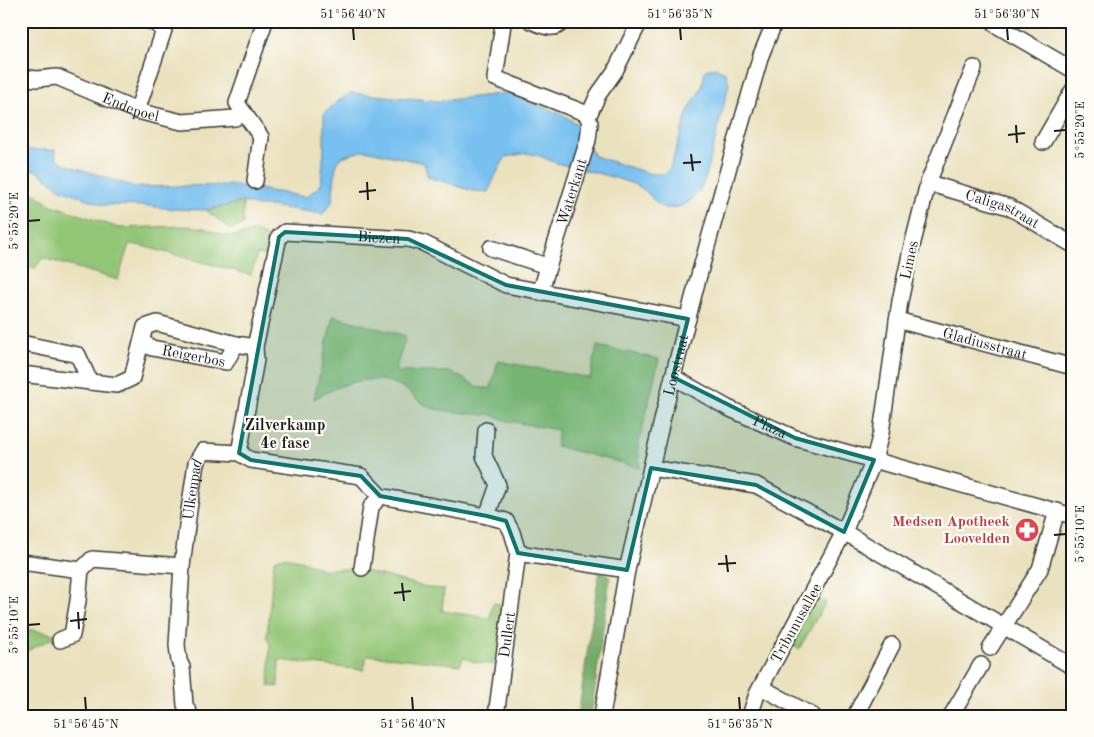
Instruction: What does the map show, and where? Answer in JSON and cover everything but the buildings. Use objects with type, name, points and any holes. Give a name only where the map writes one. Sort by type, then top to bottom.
[{"type":"street","points":[[137,111],[164,30],[150,21]]},
{"type":"street","points":[[255,182],[261,137],[237,104],[265,21]]},
{"type":"street","points":[[531,21],[552,28],[559,26],[563,21]]},
{"type":"street","name":"Waterkant","points":[[540,292],[588,140],[590,123],[588,117],[598,95],[615,71],[640,21]]},
{"type":"street","name":"Loostraat","points":[[602,716],[627,570],[673,377],[761,55],[775,21]]},
{"type":"street","points":[[504,22],[495,78],[585,114],[588,117]]},
{"type":"street","points":[[997,23],[1073,70]]},
{"type":"street","name":"Limes","points":[[874,460],[881,433],[898,320],[911,250],[928,183],[974,68]]},
{"type":"street","name":"Endepoel","points":[[21,77],[36,79],[57,78],[137,111],[182,122],[235,118],[244,113]]},
{"type":"street","points":[[1043,142],[1073,90]]},
{"type":"street","name":"Caligastraat","points":[[928,183],[1009,207],[1073,245]]},
{"type":"street","name":"Biezen","points":[[239,453],[256,360],[255,346],[279,237],[285,232],[408,239],[423,243],[506,285],[688,319]]},
{"type":"street","points":[[491,248],[547,266]]},
{"type":"street","name":"Gladiusstraat","points":[[898,320],[1073,367]]},
{"type":"street","name":"Reigerbos","points":[[21,374],[117,385],[132,378],[145,327],[157,323],[236,344],[255,346]]},
{"type":"street","name":"Reigerbos","points":[[142,342],[152,348],[226,362],[236,344]]},
{"type":"street","points":[[21,343],[78,355],[90,382]]},
{"type":"street","name":"Plaza","points":[[673,377],[728,408],[795,438],[1073,516]]},
{"type":"street","points":[[486,430],[484,456],[498,486],[487,516]]},
{"type":"street","name":"Ulkenpad","points":[[191,716],[185,705],[182,667],[177,649],[182,566],[196,463],[203,451],[239,453],[251,460],[361,476],[380,496]]},
{"type":"street","points":[[844,532],[874,460]]},
{"type":"street","points":[[651,468],[756,485],[844,532],[1073,667]]},
{"type":"street","points":[[362,568],[371,507],[380,496],[506,521],[512,532],[518,553],[627,570]]},
{"type":"street","points":[[990,648],[1040,569],[1057,512]]},
{"type":"street","name":"Tribunusallee","points":[[750,716],[761,687],[844,532]]},
{"type":"street","name":"Dullert","points":[[496,716],[518,553]]},
{"type":"street","points":[[60,640],[72,635],[81,570],[92,559],[182,566]]},
{"type":"street","points":[[21,562],[81,570]]},
{"type":"street","points":[[855,716],[892,644]]},
{"type":"street","points":[[951,716],[981,665]]},
{"type":"street","points":[[761,687],[813,716]]},
{"type":"highlighted area","points":[[285,232],[408,239],[506,285],[688,319],[673,377],[795,438],[874,460],[844,532],[756,485],[651,468],[627,570],[518,553],[506,521],[380,496],[361,476],[251,460],[239,453],[279,237]]},
{"type":"green space","points":[[21,187],[24,187],[52,205],[119,228],[186,226],[204,228],[226,236],[242,235],[254,231],[265,236],[272,244],[270,256],[257,254],[251,275],[129,244],[118,280],[43,258],[34,269],[21,264]]},
{"type":"green space","points":[[243,202],[243,225],[231,230],[206,210]]},
{"type":"green space","points":[[333,316],[406,336],[396,369],[398,372],[448,372],[482,388],[491,388],[498,361],[590,378],[597,346],[659,359],[638,447],[640,468],[556,446],[558,430],[508,421],[489,414],[447,411],[427,406],[402,387],[391,382],[380,380],[357,381],[314,399]]},
{"type":"green space","points":[[284,557],[300,560],[323,569],[358,569],[429,588],[444,589],[442,611],[490,618],[493,603],[504,604],[497,665],[474,662],[463,657],[460,665],[369,655],[366,658],[364,670],[279,660],[278,687],[269,686],[270,645],[267,637],[274,560]]},
{"type":"green space","points":[[599,572],[606,574],[610,578],[591,716],[578,716]]},
{"type":"green space","points":[[817,598],[826,602],[799,649],[790,643]]},
{"type":"green space","points":[[21,628],[59,635],[21,654]]},
{"type":"water","points":[[715,67],[726,73],[729,84],[706,177],[701,189],[694,198],[678,207],[666,208],[657,204],[643,189],[628,182],[529,154],[506,157],[488,192],[473,191],[428,177],[424,163],[365,150],[341,157],[336,166],[332,202],[323,214],[271,206],[258,206],[243,202],[206,210],[103,205],[61,189],[35,170],[21,170],[21,150],[55,150],[56,158],[65,164],[135,187],[235,185],[306,197],[321,185],[324,114],[335,103],[351,93],[440,101],[508,93],[563,115],[580,126],[582,134],[594,156],[651,174],[664,174],[670,168],[688,111],[702,87],[705,70]]},
{"type":"place","name":"Medsen Apotheek Loovelden","points":[[1027,530]]},
{"type":"district","name":"Zilverkamp 4e fase","points":[[285,433]]}]
